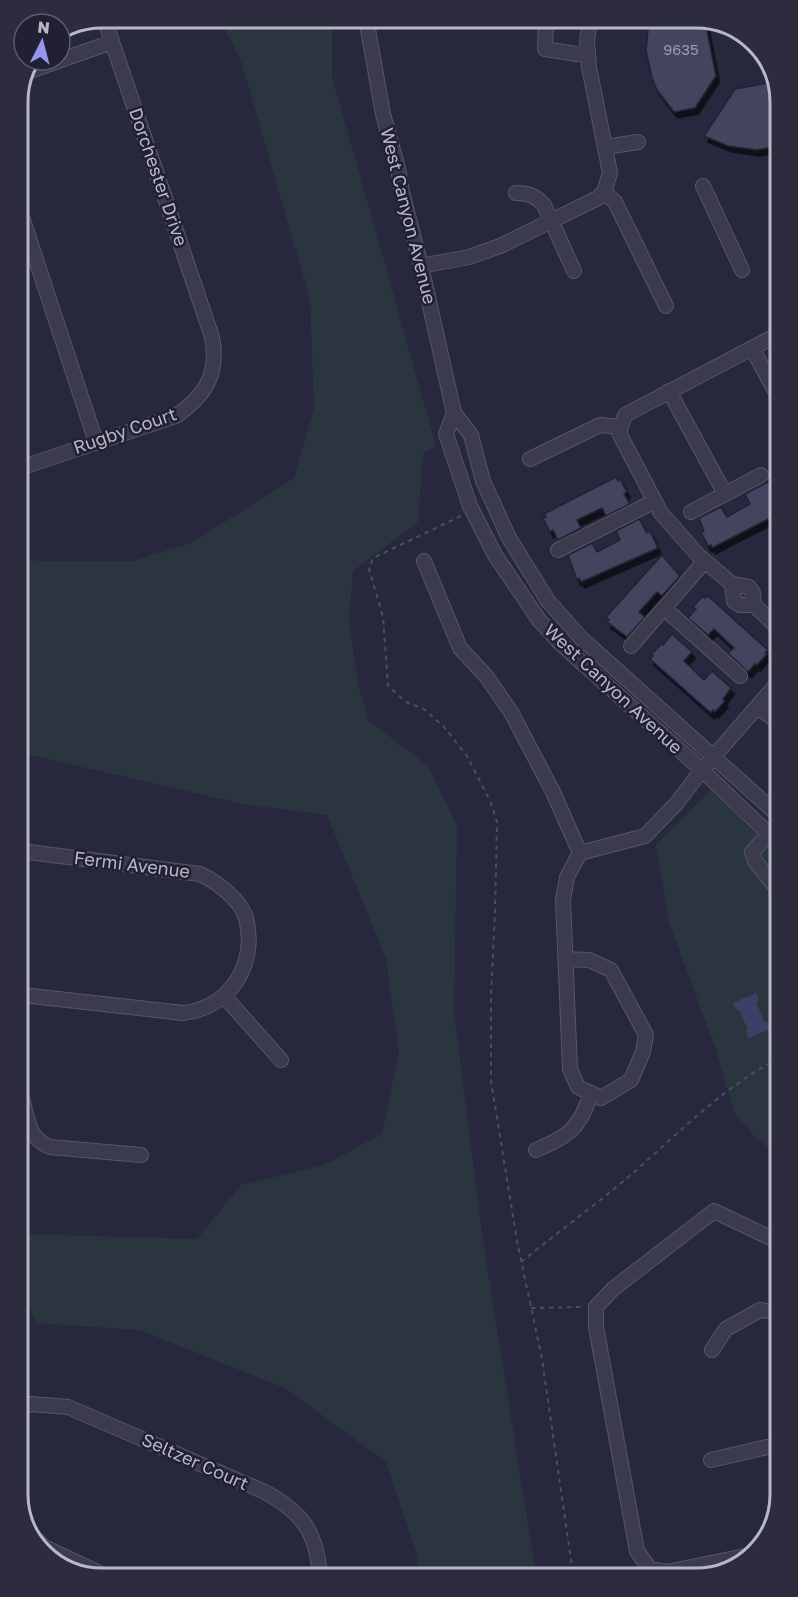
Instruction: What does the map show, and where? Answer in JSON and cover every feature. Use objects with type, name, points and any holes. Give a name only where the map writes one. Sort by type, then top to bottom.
[{"type":"street","name":"Dorchester Drive","points":[[107,28],[212,337]]},
{"type":"street","name":"West Canyon Avenue","points":[[368,28],[383,114],[398,168],[454,413],[471,435],[483,481],[509,538],[548,601],[603,658],[770,808]]},
{"type":"street","points":[[546,29],[545,49],[577,54],[588,52]]},
{"type":"street","points":[[421,266],[469,257],[500,246],[598,198],[604,192],[610,173],[589,67],[589,29]]},
{"type":"street","points":[[72,56],[112,42]]},
{"type":"street","points":[[605,147],[638,142]]},
{"type":"street","points":[[703,186],[742,270]]},
{"type":"street","points":[[604,192],[615,202],[666,306]]},
{"type":"street","points":[[516,193],[524,193],[537,198],[544,206],[574,271]]},
{"type":"street","points":[[29,238],[96,442]]},
{"type":"street","name":"Rugby Court","points":[[29,465],[176,416],[192,405],[207,388],[213,370],[212,337]]},
{"type":"street","points":[[770,339],[625,415],[619,433],[661,513],[705,561],[732,584],[749,587],[753,593],[754,605],[770,620]]},
{"type":"street","points":[[752,348],[770,382]]},
{"type":"street","points":[[669,392],[725,494]]},
{"type":"street","name":"West Canyon Avenue","points":[[454,413],[446,434],[473,512],[495,555],[539,620],[561,644],[702,770],[770,835]]},
{"type":"street","points":[[530,459],[600,425],[621,427]]},
{"type":"street","points":[[691,512],[761,475]]},
{"type":"street","points":[[558,550],[655,501]]},
{"type":"street","points":[[424,561],[460,648],[486,676],[511,712],[553,792],[580,853]]},
{"type":"street","points":[[631,646],[705,561]]},
{"type":"street","points":[[664,608],[740,676]]},
{"type":"street","points":[[566,959],[589,960],[611,970],[646,1035],[643,1052],[631,1080],[601,1098],[578,1087],[570,1069],[563,900],[567,877],[580,853],[645,837],[676,804],[702,770],[770,692]]},
{"type":"street","points":[[757,707],[770,716]]},
{"type":"street","points":[[770,840],[752,852],[755,861],[770,880]]},
{"type":"street","name":"Fermi Avenue","points":[[28,852],[200,874],[214,880],[228,893],[246,916],[249,943],[245,967],[239,980],[224,996]]},
{"type":"street","points":[[28,996],[183,1013],[196,1012],[224,996],[281,1060]]},
{"type":"street","points":[[536,1150],[561,1140],[578,1124],[591,1094]]},
{"type":"street","points":[[28,1120],[37,1142],[50,1147],[141,1155]]},
{"type":"street","points":[[649,1568],[637,1551],[596,1327],[596,1307],[613,1289],[714,1211],[770,1238]]},
{"type":"street","points":[[712,1350],[726,1329],[760,1310],[770,1311]]},
{"type":"street","name":"Seltzer Court","points":[[28,1405],[68,1407],[265,1492],[286,1504],[305,1523],[319,1553],[320,1568]]},
{"type":"street","points":[[711,1460],[770,1446]]},
{"type":"street","points":[[58,1553],[84,1566]]},
{"type":"street","points":[[687,1568],[733,1559]]},
{"type":"path","points":[[473,512],[373,558],[369,569],[383,617],[388,686],[406,702],[424,710],[444,727],[467,756],[491,803],[497,822],[490,996],[491,1081],[521,1262],[542,1359],[572,1568]]},
{"type":"path","points":[[521,1262],[616,1187],[706,1109],[755,1071],[770,1063]]},
{"type":"path","points":[[531,1308],[596,1307]]},
{"type":"shaded area","points":[[225,28],[332,28],[332,76],[436,446],[423,453],[418,522],[353,571],[349,620],[358,684],[369,721],[428,766],[457,826],[454,1012],[484,1247],[535,1568],[418,1568],[418,1558],[386,1462],[285,1388],[139,1330],[36,1323],[28,1302],[28,1234],[197,1239],[241,1185],[324,1165],[382,1134],[399,1052],[386,959],[327,815],[243,804],[29,755],[29,559],[37,561],[133,561],[193,542],[294,478],[314,408],[310,299],[242,64]]},
{"type":"shaded area","points":[[711,790],[770,847],[770,1149],[756,1138],[734,1112],[715,1047],[669,922],[656,845]]},
{"type":"water","points":[[756,993],[759,1000],[756,1002],[770,1029],[748,1038],[746,1031],[748,1030],[739,1010],[736,1010],[733,1003]]},
{"type":"building","points":[[648,29],[707,30],[716,76],[695,108],[674,112],[657,90],[646,51]]},
{"type":"building","points":[[767,83],[770,103],[770,148],[756,150],[728,146],[704,136],[735,89]]},
{"type":"building","points":[[616,477],[618,481],[620,479],[627,492],[624,494],[630,504],[606,516],[602,508],[577,520],[581,528],[558,540],[553,530],[550,532],[543,518],[546,517],[544,514]]},
{"type":"building","points":[[768,482],[770,518],[712,548],[711,545],[708,546],[701,532],[704,531],[699,518],[721,507],[727,517],[750,504],[745,494]]},
{"type":"building","points":[[639,519],[647,533],[650,531],[658,548],[581,582],[579,578],[577,580],[568,555],[592,543],[597,552],[620,540],[616,531]]},
{"type":"building","points":[[662,555],[680,576],[662,596],[657,592],[639,612],[645,617],[627,637],[607,622],[609,620],[606,617]]},
{"type":"building","points":[[703,596],[705,598],[708,596],[768,650],[757,665],[755,664],[748,672],[728,653],[734,648],[714,629],[708,635],[688,618],[696,609],[693,607]]},
{"type":"building","points":[[672,634],[692,652],[684,661],[704,680],[712,671],[731,688],[723,699],[725,701],[715,712],[713,710],[711,713],[650,659],[653,656],[651,655]]}]
